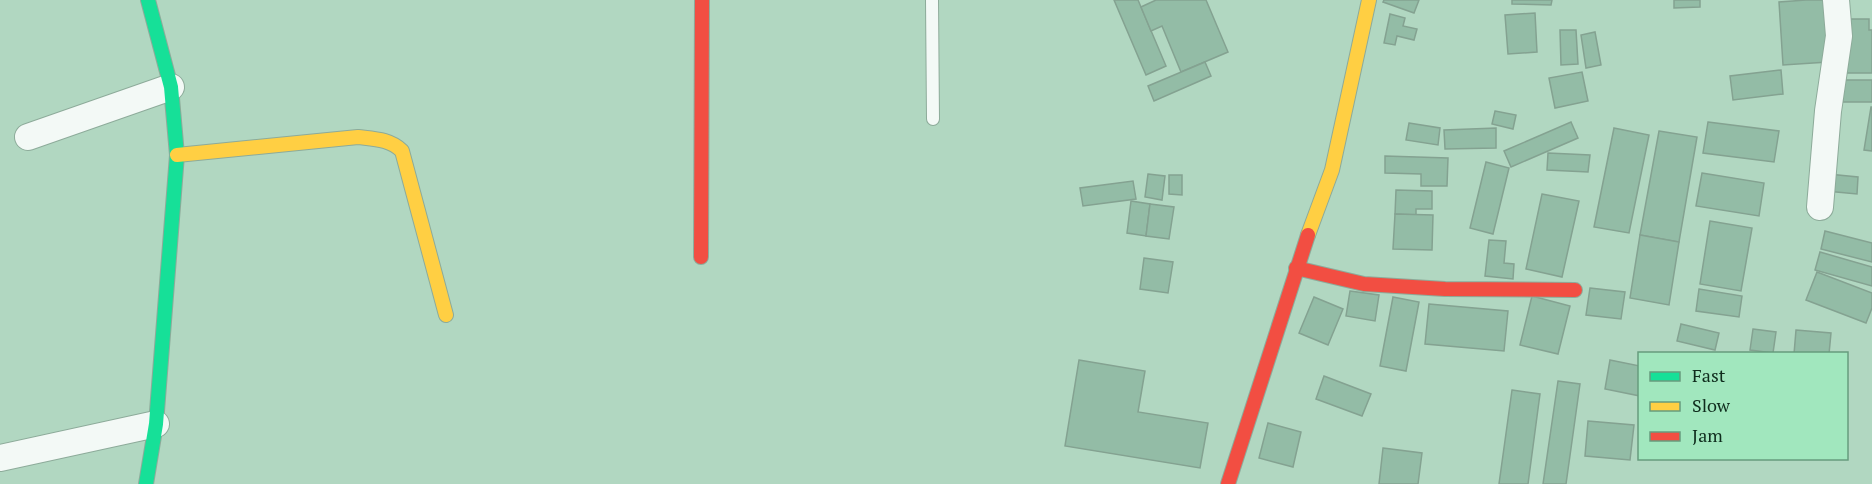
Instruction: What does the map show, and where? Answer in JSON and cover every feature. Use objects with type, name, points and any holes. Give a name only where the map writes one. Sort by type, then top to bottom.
[{"type":"street","points":[[146,484],[156,424],[177,155],[171,87],[148,0]]},
{"type":"street","points":[[701,257],[702,0]]},
{"type":"street","points":[[1228,484],[1296,268],[1332,170],[1370,0]]},
{"type":"street","points":[[1820,207],[1828,111],[1839,36],[1836,0]]},
{"type":"street","points":[[28,137],[171,87]]},
{"type":"street","points":[[177,155],[358,137],[378,139],[397,145],[402,151],[446,315]]},
{"type":"street","points":[[1296,268],[1364,284],[1445,290],[1575,290]]},
{"type":"street","points":[[0,458],[156,424]]},
{"type":"lane","points":[[932,0],[933,119]]},
{"type":"building","points":[[1114,0],[1138,0],[1166,66],[1146,75]]},
{"type":"building","points":[[1156,0],[1206,0],[1228,52],[1181,72],[1162,26],[1151,31],[1141,7]]},
{"type":"building","points":[[1384,0],[1419,0],[1414,13],[1383,2]]},
{"type":"building","points":[[1512,0],[1552,0],[1551,5],[1512,4]]},
{"type":"building","points":[[1674,0],[1700,0],[1700,7],[1674,8]]},
{"type":"building","points":[[1824,0],[1828,62],[1783,65],[1779,2]]},
{"type":"building","points":[[1535,13],[1537,52],[1508,54],[1505,15]]},
{"type":"building","points":[[1390,14],[1405,18],[1403,26],[1417,29],[1414,40],[1397,36],[1395,45],[1384,43]]},
{"type":"building","points":[[1847,19],[1869,19],[1869,30],[1872,30],[1872,73],[1846,73]]},
{"type":"building","points":[[1560,30],[1576,30],[1578,64],[1561,65]]},
{"type":"building","points":[[1595,32],[1601,65],[1586,68],[1581,35]]},
{"type":"building","points":[[1205,62],[1211,76],[1154,101],[1148,86]]},
{"type":"building","points":[[1781,70],[1783,94],[1733,100],[1730,76]]},
{"type":"building","points":[[1582,72],[1588,101],[1555,108],[1549,78]]},
{"type":"building","points":[[1843,80],[1872,80],[1872,102],[1843,102]]},
{"type":"building","points":[[1872,107],[1872,151],[1864,150]]},
{"type":"building","points":[[1495,111],[1516,115],[1513,129],[1492,124]]},
{"type":"building","points":[[1571,122],[1578,138],[1511,167],[1504,151]]},
{"type":"building","points":[[1708,122],[1779,131],[1774,162],[1703,153]]},
{"type":"building","points":[[1409,123],[1440,128],[1438,145],[1406,140]]},
{"type":"building","points":[[1496,128],[1496,148],[1445,149],[1444,130]]},
{"type":"building","points":[[1614,128],[1649,135],[1629,233],[1594,227]]},
{"type":"building","points":[[1659,131],[1697,137],[1679,242],[1640,235]]},
{"type":"building","points":[[1548,153],[1590,155],[1588,172],[1547,170]]},
{"type":"building","points":[[1385,156],[1448,158],[1447,186],[1421,186],[1421,174],[1385,173]]},
{"type":"building","points":[[1486,162],[1509,168],[1493,234],[1470,228]]},
{"type":"building","points":[[1702,173],[1764,183],[1759,216],[1696,206]]},
{"type":"building","points":[[1148,174],[1165,176],[1162,200],[1145,197]]},
{"type":"building","points":[[1828,174],[1858,177],[1857,194],[1826,191]]},
{"type":"building","points":[[1169,175],[1182,175],[1182,195],[1169,194]]},
{"type":"building","points":[[1133,181],[1136,199],[1083,206],[1080,188]]},
{"type":"building","points":[[1396,190],[1432,191],[1432,209],[1416,209],[1416,215],[1395,214]]},
{"type":"building","points":[[1542,194],[1579,201],[1562,277],[1526,269]]},
{"type":"building","points":[[1131,201],[1150,204],[1146,236],[1127,233]]},
{"type":"building","points":[[1150,204],[1174,207],[1169,239],[1146,236]]},
{"type":"building","points":[[1395,214],[1433,215],[1432,250],[1393,249]]},
{"type":"building","points":[[1710,221],[1752,228],[1741,291],[1700,284]]},
{"type":"building","points":[[1825,231],[1872,243],[1872,262],[1821,249]]},
{"type":"building","points":[[1640,235],[1679,242],[1669,305],[1630,298]]},
{"type":"building","points":[[1489,240],[1506,241],[1504,263],[1514,264],[1513,279],[1485,276]]},
{"type":"building","points":[[1820,252],[1872,267],[1872,286],[1815,270]]},
{"type":"building","points":[[1144,258],[1173,262],[1168,293],[1140,289]]},
{"type":"building","points":[[1817,272],[1872,293],[1872,308],[1866,323],[1806,300]]},
{"type":"building","points":[[1590,288],[1625,292],[1621,319],[1586,315]]},
{"type":"building","points":[[1699,289],[1742,296],[1739,317],[1696,311]]},
{"type":"building","points":[[1350,291],[1379,295],[1375,321],[1346,316]]},
{"type":"building","points":[[1532,296],[1570,306],[1558,354],[1520,345]]},
{"type":"building","points":[[1314,297],[1343,309],[1328,345],[1299,333]]},
{"type":"building","points":[[1393,297],[1419,302],[1406,371],[1380,366]]},
{"type":"building","points":[[1429,304],[1508,311],[1504,351],[1425,344]]},
{"type":"building","points":[[1681,324],[1719,333],[1715,350],[1677,341]]},
{"type":"building","points":[[1753,329],[1776,332],[1773,352],[1750,350]]},
{"type":"building","points":[[1796,330],[1831,333],[1829,352],[1794,352]]},
{"type":"building","points":[[1079,360],[1145,371],[1138,412],[1208,423],[1200,468],[1065,446]]},
{"type":"building","points":[[1610,360],[1638,366],[1638,396],[1605,389]]},
{"type":"building","points":[[1324,376],[1371,394],[1362,416],[1316,399]]},
{"type":"building","points":[[1558,381],[1580,384],[1566,484],[1543,484]]},
{"type":"building","points":[[1512,390],[1540,394],[1528,484],[1499,484]]},
{"type":"building","points":[[1588,421],[1634,425],[1630,460],[1585,456]]},
{"type":"building","points":[[1268,423],[1301,432],[1293,467],[1259,458]]},
{"type":"building","points":[[1383,448],[1422,453],[1418,484],[1379,484]]},
{"type":"traffic: fast","points":[[146,484],[156,424],[177,155],[171,87],[148,0]]},
{"type":"traffic: slow","points":[[1308,235],[1332,170],[1369,0]]},
{"type":"traffic: slow","points":[[177,155],[358,137],[382,140],[392,144],[402,151],[446,315]]},
{"type":"traffic: jam","points":[[701,257],[702,0]]},
{"type":"traffic: jam","points":[[1228,484],[1308,235]]},
{"type":"traffic: jam","points":[[1296,268],[1364,284],[1445,289],[1575,290]]}]
